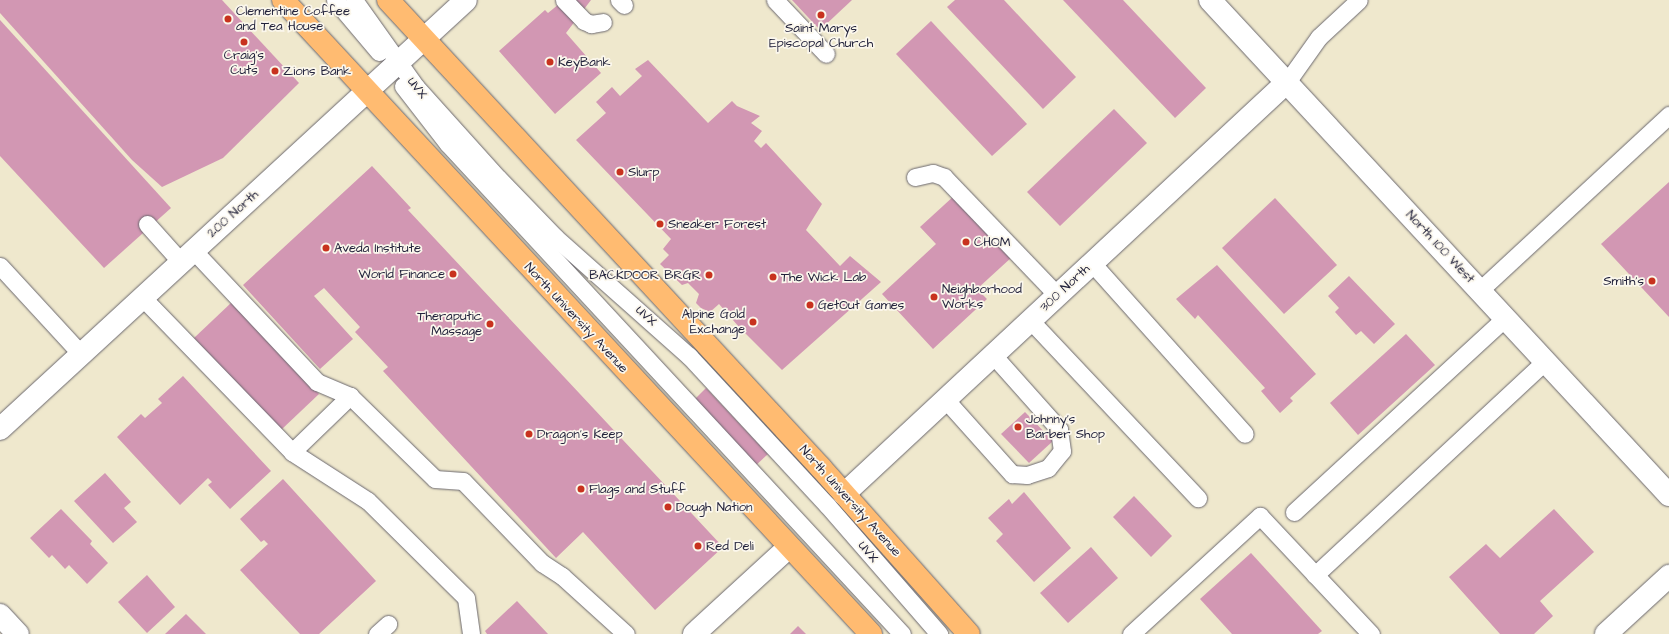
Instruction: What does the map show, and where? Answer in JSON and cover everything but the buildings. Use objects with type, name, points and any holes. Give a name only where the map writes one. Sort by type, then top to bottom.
[{"type":"highway","name":"North University Avenue","points":[[283,0],[789,548],[871,634]]},
{"type":"highway","name":"North University Avenue","points":[[388,0],[844,494],[969,634]]},
{"type":"street","name":"200 North","points":[[0,429],[142,297],[425,40],[466,0]]},
{"type":"street","name":"North 100 West","points":[[1210,0],[1669,495]]},
{"type":"street","name":"300 North","points":[[844,494],[1287,82]]},
{"type":"street","points":[[694,634],[789,548]]},
{"type":"street","points":[[1606,634],[1669,576]]},
{"type":"street","points":[[0,615],[18,634]]},
{"type":"lane","name":"UVX","points":[[335,0],[526,209],[585,265],[669,336],[704,372],[827,505],[939,634]]},
{"type":"lane","name":"UVX","points":[[354,0],[395,67],[416,106],[448,144],[902,634]]},
{"type":"lane","points":[[564,0],[584,21],[591,24],[603,22]]},
{"type":"lane","points":[[775,0],[826,54]]},
{"type":"lane","points":[[1287,82],[1318,37],[1359,0]]},
{"type":"lane","points":[[1480,290],[1669,115]]},
{"type":"lane","points":[[915,177],[933,173],[944,176],[1057,295]]},
{"type":"lane","points":[[147,224],[187,256],[318,382],[350,396],[435,479],[463,481],[542,563],[562,576],[626,634]]},
{"type":"lane","points":[[1092,263],[1245,434]]},
{"type":"lane","points":[[0,266],[81,354]]},
{"type":"lane","points":[[142,297],[292,452],[368,501],[466,598],[470,634]]},
{"type":"lane","points":[[1294,512],[1505,318]]},
{"type":"lane","points":[[1030,320],[1198,498]]},
{"type":"lane","points":[[945,399],[1012,474],[1027,475],[1048,468],[1062,451],[1059,429],[993,355]]},
{"type":"lane","points":[[1315,575],[1545,361]]},
{"type":"lane","points":[[292,452],[350,396]]},
{"type":"lane","points":[[1131,634],[1260,516],[1371,634]]},
{"type":"place","name":"Saint Marys Episcopal Church","points":[[821,15]]},
{"type":"place","name":"Clementine Coffee and Tea House","points":[[228,19]]},
{"type":"place","name":"Craig's Cuts","points":[[244,42]]},
{"type":"place","name":"KeyBank","points":[[550,62]]},
{"type":"place","name":"Zions Bank","points":[[275,71]]},
{"type":"place","name":"Slurp","points":[[620,172]]},
{"type":"place","name":"Sneaker Forest","points":[[660,224]]},
{"type":"place","name":"CHOM","points":[[966,242]]},
{"type":"place","name":"Aveda Institute","points":[[326,248]]},
{"type":"place","name":"World Finance","points":[[453,274]]},
{"type":"place","name":"BACKDOOR BRGR","points":[[709,275]]},
{"type":"place","name":"The Wick Lab","points":[[773,277]]},
{"type":"place","name":"Smith's","points":[[1652,281]]},
{"type":"place","name":"Neighborhood Works","points":[[934,297]]},
{"type":"place","name":"GetOut Games","points":[[810,305]]},
{"type":"place","name":"Alpine Gold Exchange","points":[[753,322]]},
{"type":"place","name":"Theraputic Massage","points":[[490,324]]},
{"type":"place","name":"Johnny's Barber Shop","points":[[1018,427]]},
{"type":"place","name":"Dragon's Keep","points":[[529,434]]},
{"type":"place","name":"Flags and Stuff","points":[[581,489]]},
{"type":"place","name":"Dough Nation","points":[[668,507]]},
{"type":"place","name":"Red Deli","points":[[698,546]]}]
